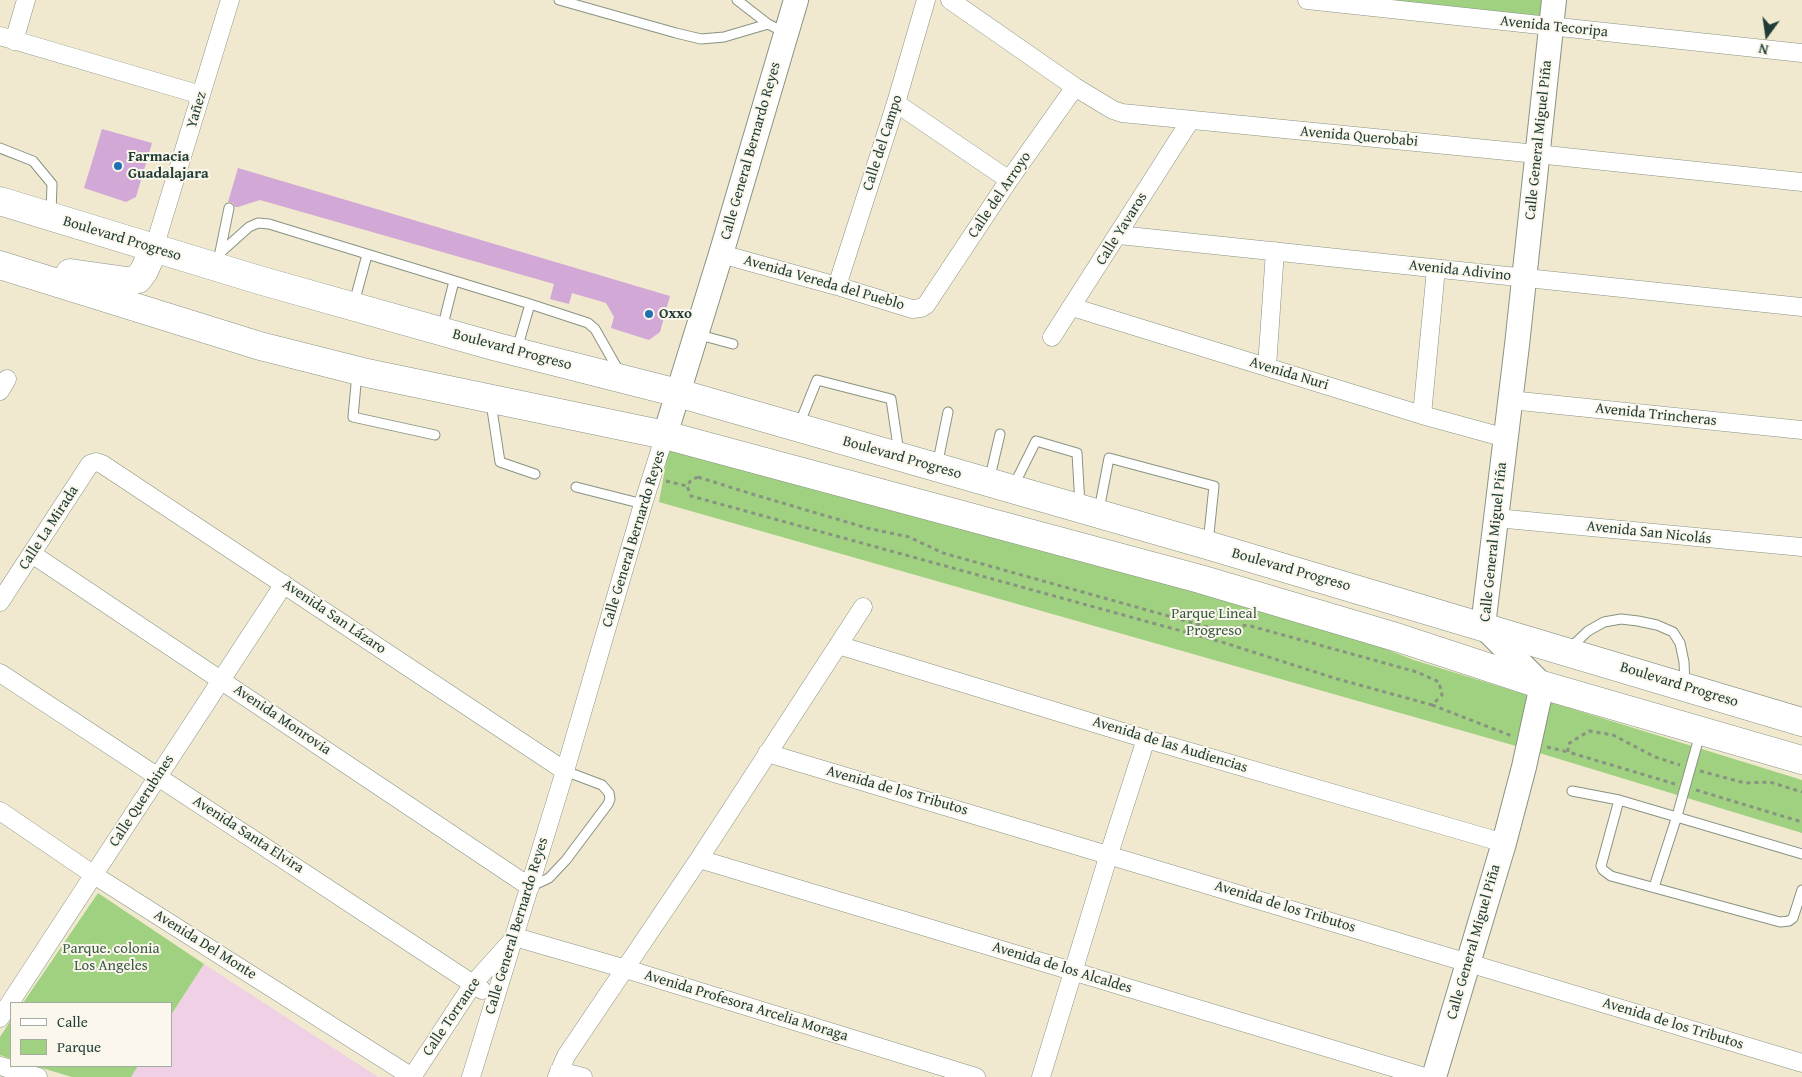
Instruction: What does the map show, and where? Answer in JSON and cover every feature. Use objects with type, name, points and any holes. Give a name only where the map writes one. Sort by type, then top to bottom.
[{"type":"main road","name":"Boulevard Progreso","points":[[0,200],[154,248],[216,259],[353,307],[678,394],[1207,545],[1802,722]]},
{"type":"main road","points":[[0,259],[65,272],[127,281],[138,278],[141,275],[154,248]]},
{"type":"main road","points":[[0,265],[260,346],[358,370],[367,374],[665,435],[1200,580],[1399,638],[1542,685],[1802,760]]},
{"type":"main road","points":[[1399,638],[1443,636],[1483,626]]},
{"type":"main road","points":[[1542,685],[1577,678],[1639,674]]},
{"type":"street","points":[[26,0],[7,38],[201,95]]},
{"type":"street","name":"Yañez","points":[[154,248],[230,0]]},
{"type":"street","name":"Calle General Bernardo Reyes","points":[[471,1077],[530,888],[643,504],[721,254],[777,29],[796,0]]},
{"type":"street","name":"Calle del Campo","points":[[836,286],[896,103],[926,0]]},
{"type":"street","name":"Avenida Querobabi","points":[[950,0],[1075,87],[1113,110],[1122,113],[1802,182]]},
{"type":"street","name":"Avenida Tecoripa","points":[[1307,0],[1802,53]]},
{"type":"street","name":"Calle General Miguel Piña","points":[[1434,1077],[1504,843],[1524,767],[1542,685],[1483,626],[1506,438],[1554,0]]},
{"type":"street","name":"Calle del Arroyo","points":[[926,305],[1009,180],[1075,87]]},
{"type":"street","points":[[896,103],[1009,180]]},
{"type":"street","name":"Calle Yavaros","points":[[1052,336],[1119,235],[1172,147],[1190,121]]},
{"type":"street","name":"Avenida Adivino","points":[[1119,235],[1802,307]]},
{"type":"street","points":[[1267,367],[1275,251]]},
{"type":"street","name":"Avenida Vereda del Pueblo","points":[[721,254],[912,309],[921,308],[926,305]]},
{"type":"street","points":[[1422,415],[1436,268]]},
{"type":"street","name":"Avenida Nuri","points":[[1072,308],[1422,415],[1506,438]]},
{"type":"street","name":"Avenida Trincheras","points":[[1510,400],[1802,430]]},
{"type":"street","name":"Calle La Mirada","points":[[0,602],[90,464],[96,462],[102,464]]},
{"type":"street","name":"Avenida San Lázaro","points":[[102,464],[565,771]]},
{"type":"street","name":"Avenida San Nicolás","points":[[1496,518],[1802,547]]},
{"type":"street","name":"Avenida Monrovia","points":[[32,554],[530,888]]},
{"type":"street","name":"Calle Querubines","points":[[11,1002],[284,584]]},
{"type":"street","points":[[583,1077],[558,1074],[566,1056],[699,859],[863,607]]},
{"type":"street","name":"Avenida de las Audiencias","points":[[838,645],[1146,739],[1504,843]]},
{"type":"street","name":"Avenida Santa Elvira","points":[[0,674],[158,776],[494,999]]},
{"type":"street","points":[[1041,1077],[1146,739]]},
{"type":"street","name":"Avenida de los Tributos","points":[[767,752],[1802,1063]]},
{"type":"street","name":"Avenida Del Monte","points":[[0,811],[94,875],[412,1077]]},
{"type":"street","name":"Avenida de los Alcaldes","points":[[699,859],[1425,1077]]},
{"type":"street","name":"Calle Torrance","points":[[412,1077],[473,984],[515,937]]},
{"type":"street","name":"Avenida Profesora Arcelia Moraga","points":[[515,937],[626,969],[920,1069],[976,1077]]},
{"type":"street","name":"Calle Querubines","points":[[0,1018],[10,1003]]},
{"type":"street","points":[[0,1066],[38,1077]]},
{"type":"lane","points":[[559,0],[701,39],[724,38],[777,29]]},
{"type":"lane","points":[[737,0],[777,29]]},
{"type":"lane","points":[[0,148],[33,161],[52,184],[51,216]]},
{"type":"lane","points":[[216,259],[229,208]]},
{"type":"lane","points":[[216,259],[244,231],[258,223],[269,224],[591,324],[624,380]]},
{"type":"lane","points":[[353,307],[367,255]]},
{"type":"lane","points":[[441,331],[454,281]]},
{"type":"lane","points":[[516,352],[530,304]]},
{"type":"lane","points":[[696,334],[733,344]]},
{"type":"lane","points":[[358,370],[353,417],[435,435]]},
{"type":"lane","points":[[797,428],[817,380],[891,399],[900,458]]},
{"type":"lane","points":[[491,400],[500,462],[535,474]]},
{"type":"lane","points":[[936,468],[948,412]]},
{"type":"lane","points":[[1000,434],[1000,487]]},
{"type":"lane","points":[[1000,487],[1036,440],[1077,453],[1089,512]]},
{"type":"lane","points":[[1089,512],[1109,458],[1214,486],[1207,545]]},
{"type":"lane","points":[[576,487],[643,504]]},
{"type":"lane","points":[[1567,652],[1588,631],[1604,622],[1621,619],[1657,625],[1673,632],[1680,642],[1684,662],[1685,687]]},
{"type":"lane","points":[[1654,887],[1677,816],[1701,731]]},
{"type":"lane","points":[[530,888],[549,878],[566,860],[610,799],[609,793],[602,785],[565,771]]},
{"type":"lane","points":[[1572,791],[1619,800],[1802,854]]},
{"type":"lane","points":[[1619,800],[1602,861],[1603,870],[1611,876],[1785,922],[1790,921],[1795,914],[1802,890]]},
{"type":"path","points":[[1432,705],[1442,695],[1439,682],[1417,672],[1247,625],[1222,631],[943,553],[909,537],[858,525],[698,477],[691,480],[687,486],[690,496],[1225,643],[1334,678],[1432,705],[1498,731]]},
{"type":"shaded area","points":[[204,964],[378,1077],[131,1077],[137,1067],[172,1067],[172,1013]]},
{"type":"green space","points":[[1381,0],[1544,0],[1542,16]]},
{"type":"green space","name":"Parque Lineal Progreso","points":[[669,446],[1229,588],[1414,660],[1802,780],[1802,833],[1523,748],[659,502]]},
{"type":"green space","name":"Parque. colonia Los Angeles","points":[[98,893],[204,964],[172,1013],[172,1002],[24,1002]]},
{"type":"green space","points":[[10,1022],[10,1059],[0,1055],[0,1037]]},
{"type":"green space","points":[[38,1067],[137,1067],[131,1077],[72,1077]]},
{"type":"building","name":"Farmacia Guadalajara","points":[[102,129],[152,143],[136,197],[126,202],[84,188]]},
{"type":"building","points":[[238,168],[670,296],[660,332],[649,340],[611,328],[614,317],[606,303],[572,293],[569,304],[550,299],[554,284],[260,200],[235,207],[233,203],[228,202]]},
{"type":"place","name":"Farmacia Guadalajara","points":[[118,166]]},
{"type":"place","name":"Oxxo","points":[[649,314]]}]
